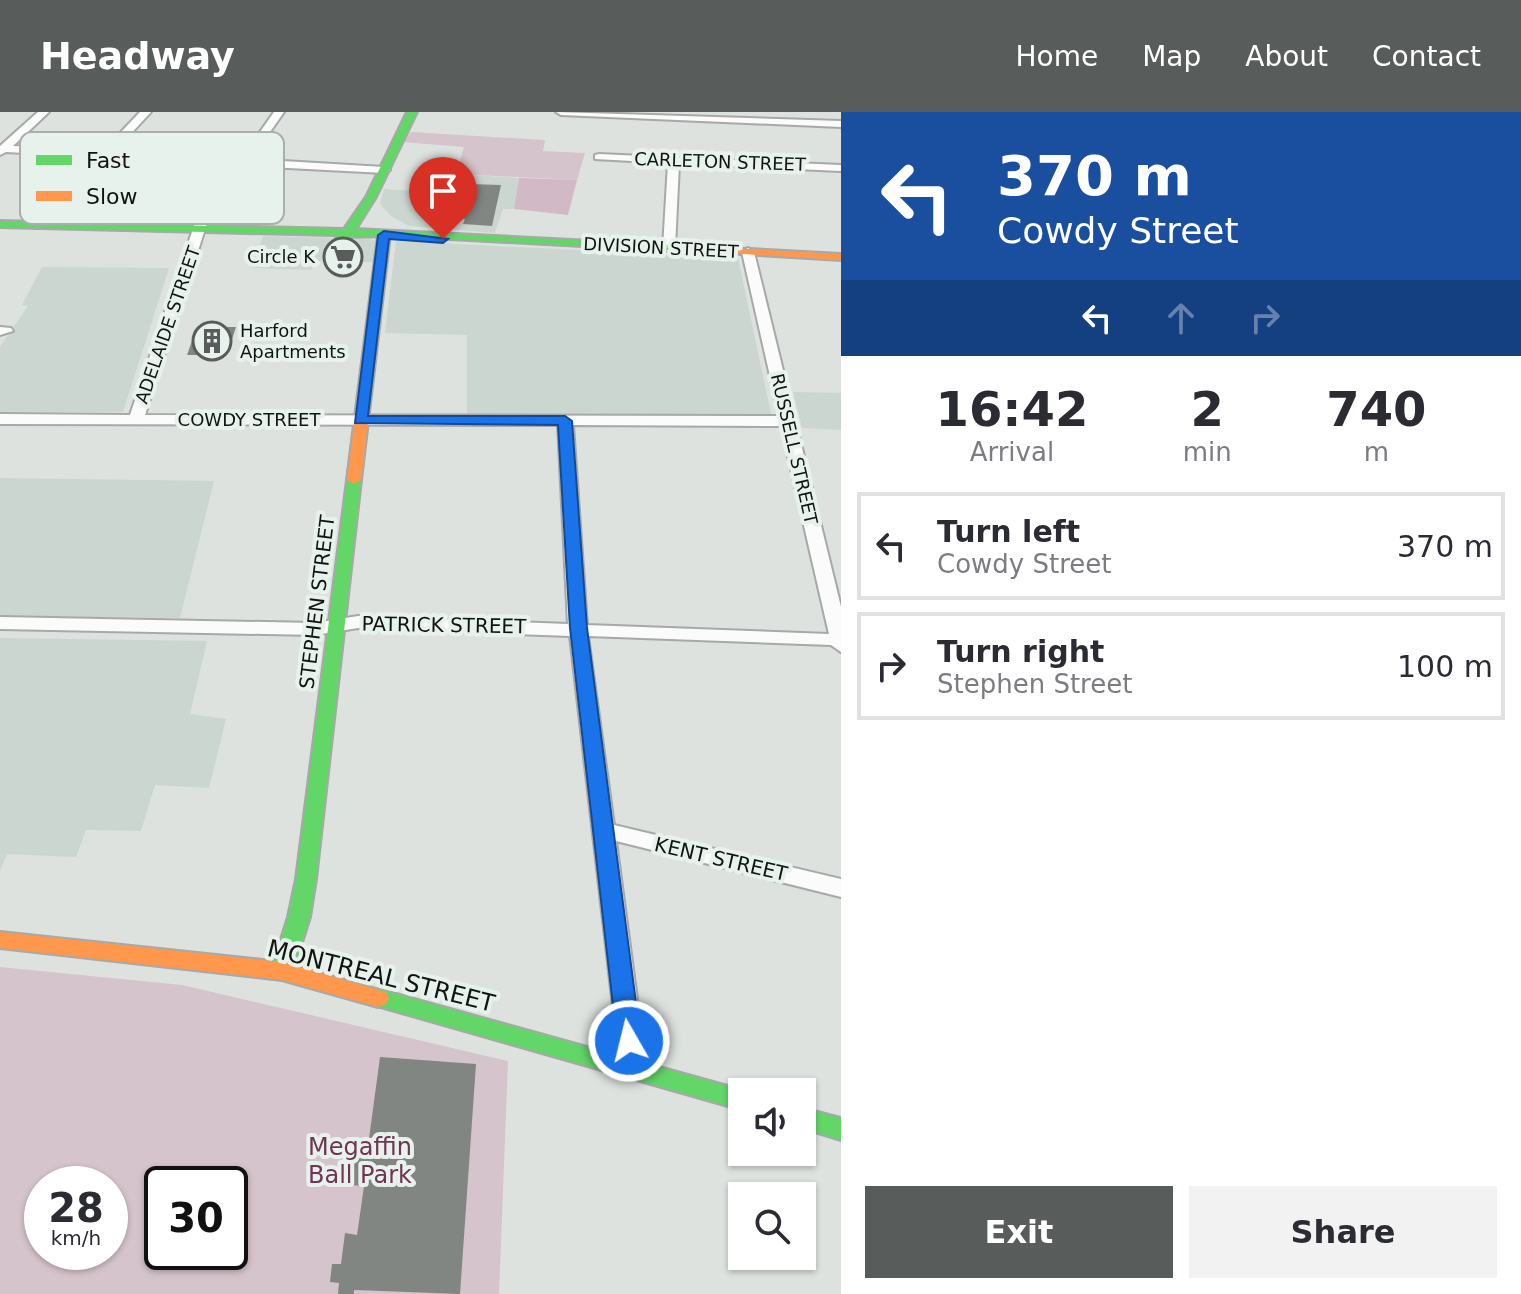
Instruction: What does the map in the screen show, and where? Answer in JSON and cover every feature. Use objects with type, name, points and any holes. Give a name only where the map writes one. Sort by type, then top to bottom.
[{"type":"main road","points":[[338,234],[350,230],[372,203],[412,112]]},
{"type":"main road","points":[[372,203],[384,235]]},
{"type":"main road","points":[[372,203],[400,226],[430,235]]},
{"type":"main road","name":"DIVISION STREET","points":[[0,224],[384,235],[841,257]]},
{"type":"main road","name":"DIVISION STREET","points":[[384,235],[482,239]]},
{"type":"main road","name":"STEPHEN STREET","points":[[282,971],[299,917],[306,879],[384,235]]},
{"type":"main road","name":"MONTREAL STREET","points":[[0,940],[282,971],[728,1096]]},
{"type":"main road","points":[[816,1122],[841,1129]]},
{"type":"street","points":[[23,132],[44,112]]},
{"type":"street","points":[[127,132],[146,112]]},
{"type":"street","name":"ADELAIDE STREET","points":[[265,132],[279,112]]},
{"type":"street","points":[[561,112],[788,116],[841,124]]},
{"type":"street","points":[[0,128],[26,129]]},
{"type":"street","points":[[2,151],[20,134]]},
{"type":"street","name":"CARLETON STREET","points":[[599,157],[841,168]]},
{"type":"street","points":[[669,248],[674,161]]},
{"type":"street","points":[[284,164],[384,170]]},
{"type":"street","name":"ADELAIDE STREET","points":[[136,419],[203,224]]},
{"type":"street","name":"RUSSELL STREET","points":[[748,252],[841,642]]},
{"type":"street","name":"COWDY STREET","points":[[0,419],[787,421]]},
{"type":"street","points":[[565,421],[578,628],[633,1067]]},
{"type":"street","name":"PATRICK STREET","points":[[0,623],[315,629],[358,622],[578,628],[841,642]]},
{"type":"street","name":"KENT STREET","points":[[601,830],[841,888]]},
{"type":"shaded area","points":[[456,174],[519,178],[514,209],[503,209],[495,233],[409,226],[391,216],[380,204],[384,189],[448,193]]},
{"type":"shaded area","points":[[519,178],[577,180],[568,215],[514,209]]},
{"type":"shaded area","points":[[263,236],[369,239],[375,241],[373,262],[313,261],[312,270],[252,268]]},
{"type":"shaded area","points":[[396,241],[738,258],[771,414],[467,414],[467,335],[385,333]]},
{"type":"shaded area","points":[[42,267],[169,268],[123,412],[0,412],[0,347],[28,306],[22,305]]},
{"type":"shaded area","points":[[793,392],[841,393],[841,430],[802,428]]},
{"type":"shaded area","points":[[0,478],[214,481],[180,618],[0,616]]},
{"type":"shaded area","points":[[0,638],[207,641],[190,714],[226,719],[209,788],[155,785],[141,831],[86,830],[76,857],[7,854],[0,870]]},
{"type":"green space","points":[[411,132],[545,140],[543,151],[585,153],[577,180],[456,174],[464,147],[403,142]]},
{"type":"green space","name":"Megaffin Ball Park","points":[[0,967],[182,985],[508,1061],[499,1294],[0,1294]]},
{"type":"building","points":[[469,184],[501,185],[492,226],[463,224],[465,219],[460,219]]},
{"type":"building","name":"Harford Apartments","points":[[197,327],[236,327],[227,355],[187,355]]},
{"type":"building","points":[[380,1057],[476,1064],[460,1294],[354,1290],[354,1294],[338,1294],[339,1283],[330,1282],[332,1264],[341,1264],[345,1233],[357,1235],[364,1186],[339,1184],[345,1145],[368,1146]]},
{"type":"traffic: fast","points":[[338,234],[350,230],[371,197],[412,112]]},
{"type":"traffic: fast","points":[[0,224],[395,233],[730,251]]},
{"type":"traffic: fast","points":[[282,971],[299,917],[306,879],[354,480]]},
{"type":"traffic: fast","points":[[378,998],[728,1096]]},
{"type":"traffic: fast","points":[[816,1122],[841,1129]]},
{"type":"traffic: slow","points":[[354,480],[384,235]]},
{"type":"traffic: slow","points":[[730,251],[841,257]]},
{"type":"traffic: slow","points":[[0,940],[282,971],[378,998]]},
{"type":"place","name":"Circle K","points":[[343,257]]},
{"type":"place","name":"Harford Apartments","points":[[212,341]]},
{"type":"route","points":[[443,239],[384,235],[360,420],[565,421],[578,628],[629,1041]]}]
